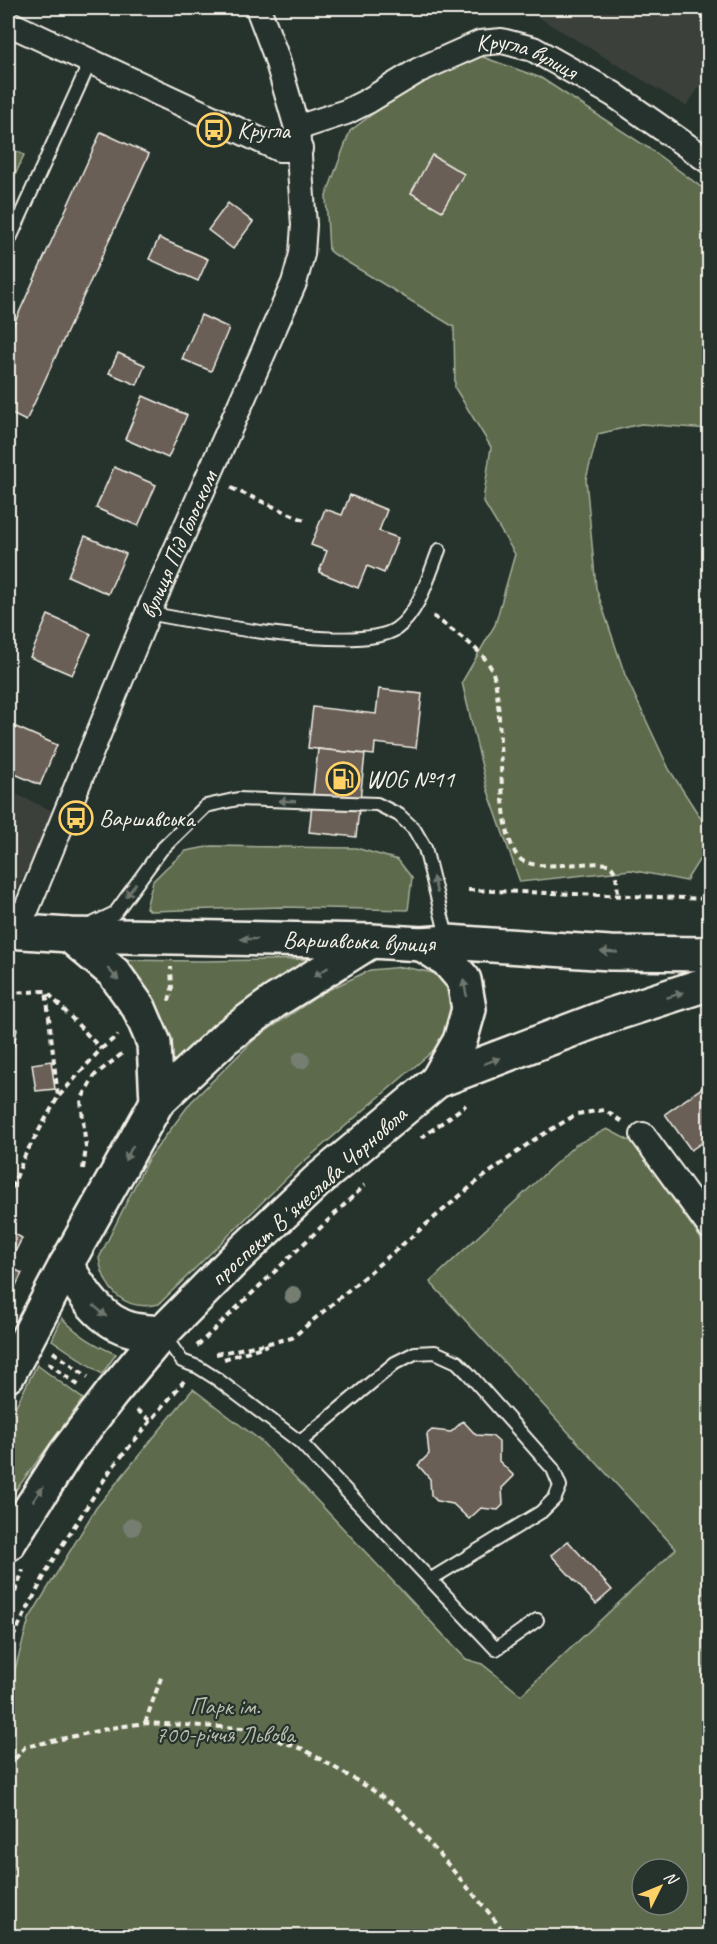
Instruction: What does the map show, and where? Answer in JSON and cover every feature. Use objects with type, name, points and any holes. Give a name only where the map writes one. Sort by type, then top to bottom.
[{"type":"main road","name":"Варшавська вулиця","points":[[8,930],[69,935],[371,941],[610,953],[710,954]]},
{"type":"main road","points":[[69,935],[114,973],[139,1008],[154,1043],[157,1102]]},
{"type":"main road","points":[[8,1375],[157,1102],[234,1032],[275,1001],[371,941]]},
{"type":"main road","points":[[435,943],[464,980],[468,1009],[460,1041],[437,1081]]},
{"type":"main road","name":"проспект Вʼячеслава Чорновола","points":[[17,1554],[66,1453],[111,1393],[162,1333],[317,1181],[437,1081],[610,1016],[710,984]]},
{"type":"main road","points":[[66,1265],[85,1297],[106,1317],[132,1329],[162,1333]]},
{"type":"street","name":"вулиця Під Голоском","points":[[8,930],[27,908],[148,613],[294,283],[302,254],[304,225],[299,139],[276,56],[258,8]]},
{"type":"street","points":[[8,23],[279,149],[299,139]]},
{"type":"street","name":"Кругла вулиця","points":[[299,139],[369,101],[419,70],[480,44],[502,41],[533,48],[613,94],[710,162]]},
{"type":"street","points":[[643,1135],[710,1227]]},
{"type":"lane","points":[[8,243],[90,62]]},
{"type":"lane","points":[[148,613],[229,628],[326,637],[379,636],[395,630],[407,619],[417,603],[439,550]]},
{"type":"lane","points":[[69,935],[115,913],[162,850],[206,806],[238,799],[377,804],[399,815],[414,829],[425,848],[435,943]]},
{"type":"lane","points":[[162,1333],[182,1361],[198,1367],[217,1379],[300,1442],[496,1649],[537,1620]]},
{"type":"lane","points":[[300,1442],[385,1370],[415,1353],[435,1352],[446,1355],[468,1373],[548,1463],[557,1475],[560,1486],[555,1498],[542,1512],[431,1579]]},
{"type":"path","points":[[208,478],[304,520]]},
{"type":"path","points":[[417,603],[472,647],[490,666],[496,682],[499,709],[500,773],[509,836],[517,856],[525,862],[539,864],[608,864],[612,867],[617,879],[618,896]]},
{"type":"path","points":[[468,890],[710,899]]},
{"type":"path","points":[[168,1007],[172,989],[170,937]]},
{"type":"path","points":[[8,1198],[25,1155],[58,1097],[46,992]]},
{"type":"path","points":[[8,993],[46,992],[101,1049]]},
{"type":"path","points":[[81,1179],[86,1148],[81,1100],[94,1075],[125,1051]]},
{"type":"path","points":[[419,1139],[472,1100]]},
{"type":"path","points":[[182,1361],[292,1338],[474,1184],[532,1141],[577,1114],[604,1110],[643,1135]]},
{"type":"path","points":[[182,1361],[366,1184]]},
{"type":"path","points":[[49,1349],[96,1382]]},
{"type":"path","points":[[44,1360],[89,1393]]},
{"type":"path","points":[[132,1414],[143,1403]]},
{"type":"path","points":[[8,1647],[52,1561],[111,1469],[150,1420],[135,1409]]},
{"type":"path","points":[[8,1612],[17,1581],[17,1554]]},
{"type":"path","points":[[145,1723],[162,1675]]},
{"type":"path","points":[[8,1767],[25,1747],[80,1734],[145,1723],[242,1728],[303,1749],[395,1806],[507,1936]]},
{"type":"shaded area","points":[[477,8],[709,8],[709,74],[686,106],[538,17]]},
{"type":"shaded area","points":[[8,790],[56,813],[14,895],[8,902]]},
{"type":"green space","points":[[480,56],[541,78],[650,149],[709,193],[709,429],[641,424],[598,434],[586,479],[596,588],[625,675],[669,769],[709,831],[709,844],[686,881],[631,870],[520,882],[487,788],[462,682],[495,625],[515,554],[483,501],[491,447],[455,388],[454,327],[329,251],[326,196],[350,131],[411,85]]},
{"type":"green space","points":[[8,147],[24,155],[8,191]]},
{"type":"green space","points":[[212,846],[356,848],[398,860],[412,878],[408,910],[283,907],[151,911],[146,908],[153,881],[166,868],[186,851]]},
{"type":"green space","points":[[313,959],[174,1068],[152,1013],[108,960],[202,961]]},
{"type":"green space","points":[[403,967],[440,976],[449,986],[455,1024],[441,1044],[300,1165],[159,1304],[136,1305],[118,1296],[106,1280],[99,1258],[147,1161],[191,1102],[256,1038],[324,992],[370,970]]},
{"type":"green space","name":"Парк ім. 700-річчя Львова","points":[[607,1129],[632,1142],[709,1250],[709,1936],[8,1936],[8,1694],[29,1619],[96,1508],[193,1389],[261,1441],[466,1659],[482,1664],[521,1695],[676,1549],[430,1282],[575,1145]]},
{"type":"green space","points":[[62,1318],[87,1339],[116,1354],[102,1374],[52,1340]]},
{"type":"green space","points":[[37,1365],[83,1399],[8,1501],[8,1421]]},
{"type":"building","points":[[101,132],[149,154],[26,421],[8,412],[8,337]]},
{"type":"building","points":[[432,155],[464,174],[442,211],[411,193]]},
{"type":"building","points":[[228,203],[253,222],[233,249],[208,230]]},
{"type":"building","points":[[159,238],[208,259],[198,281],[149,259]]},
{"type":"building","points":[[201,315],[229,328],[211,371],[182,359]]},
{"type":"building","points":[[118,353],[145,365],[137,385],[109,373]]},
{"type":"building","points":[[143,396],[187,415],[168,458],[125,439]]},
{"type":"building","points":[[114,467],[156,485],[138,526],[96,508]]},
{"type":"building","points":[[350,495],[387,510],[379,531],[398,538],[384,573],[367,566],[358,588],[319,572],[327,551],[311,545],[325,509],[342,515]]},
{"type":"building","points":[[85,536],[126,554],[108,594],[68,576]]},
{"type":"building","points":[[48,615],[91,634],[72,675],[30,657]]},
{"type":"building","points":[[379,689],[422,694],[416,748],[375,743],[374,755],[308,748],[313,707],[376,714]]},
{"type":"building","points":[[16,727],[57,745],[40,785],[8,771],[8,747]]},
{"type":"building","points":[[318,749],[365,754],[356,837],[309,832]]},
{"type":"building","points":[[8,1027],[17,1029],[14,1046],[8,1044]]},
{"type":"building","points":[[51,1061],[55,1089],[36,1091],[32,1064]]},
{"type":"building","points":[[709,1083],[710,1137],[691,1150],[665,1114]]},
{"type":"building","points":[[8,1230],[22,1238],[13,1256],[8,1254]]},
{"type":"building","points":[[10,1267],[22,1273],[8,1302],[8,1272]]},
{"type":"building","points":[[463,1421],[476,1435],[492,1436],[499,1442],[499,1461],[514,1476],[502,1488],[503,1505],[498,1510],[481,1508],[469,1519],[453,1504],[437,1501],[431,1495],[430,1479],[418,1465],[429,1454],[427,1434],[432,1430],[451,1432]]},
{"type":"building","points":[[568,1541],[612,1590],[596,1604],[551,1555]]},
{"type":"place","name":"Кругла","points":[[214,130]]},
{"type":"place","name":"WOG №11","points":[[343,779]]},
{"type":"place","name":"Варшавська","points":[[76,818]]}]
